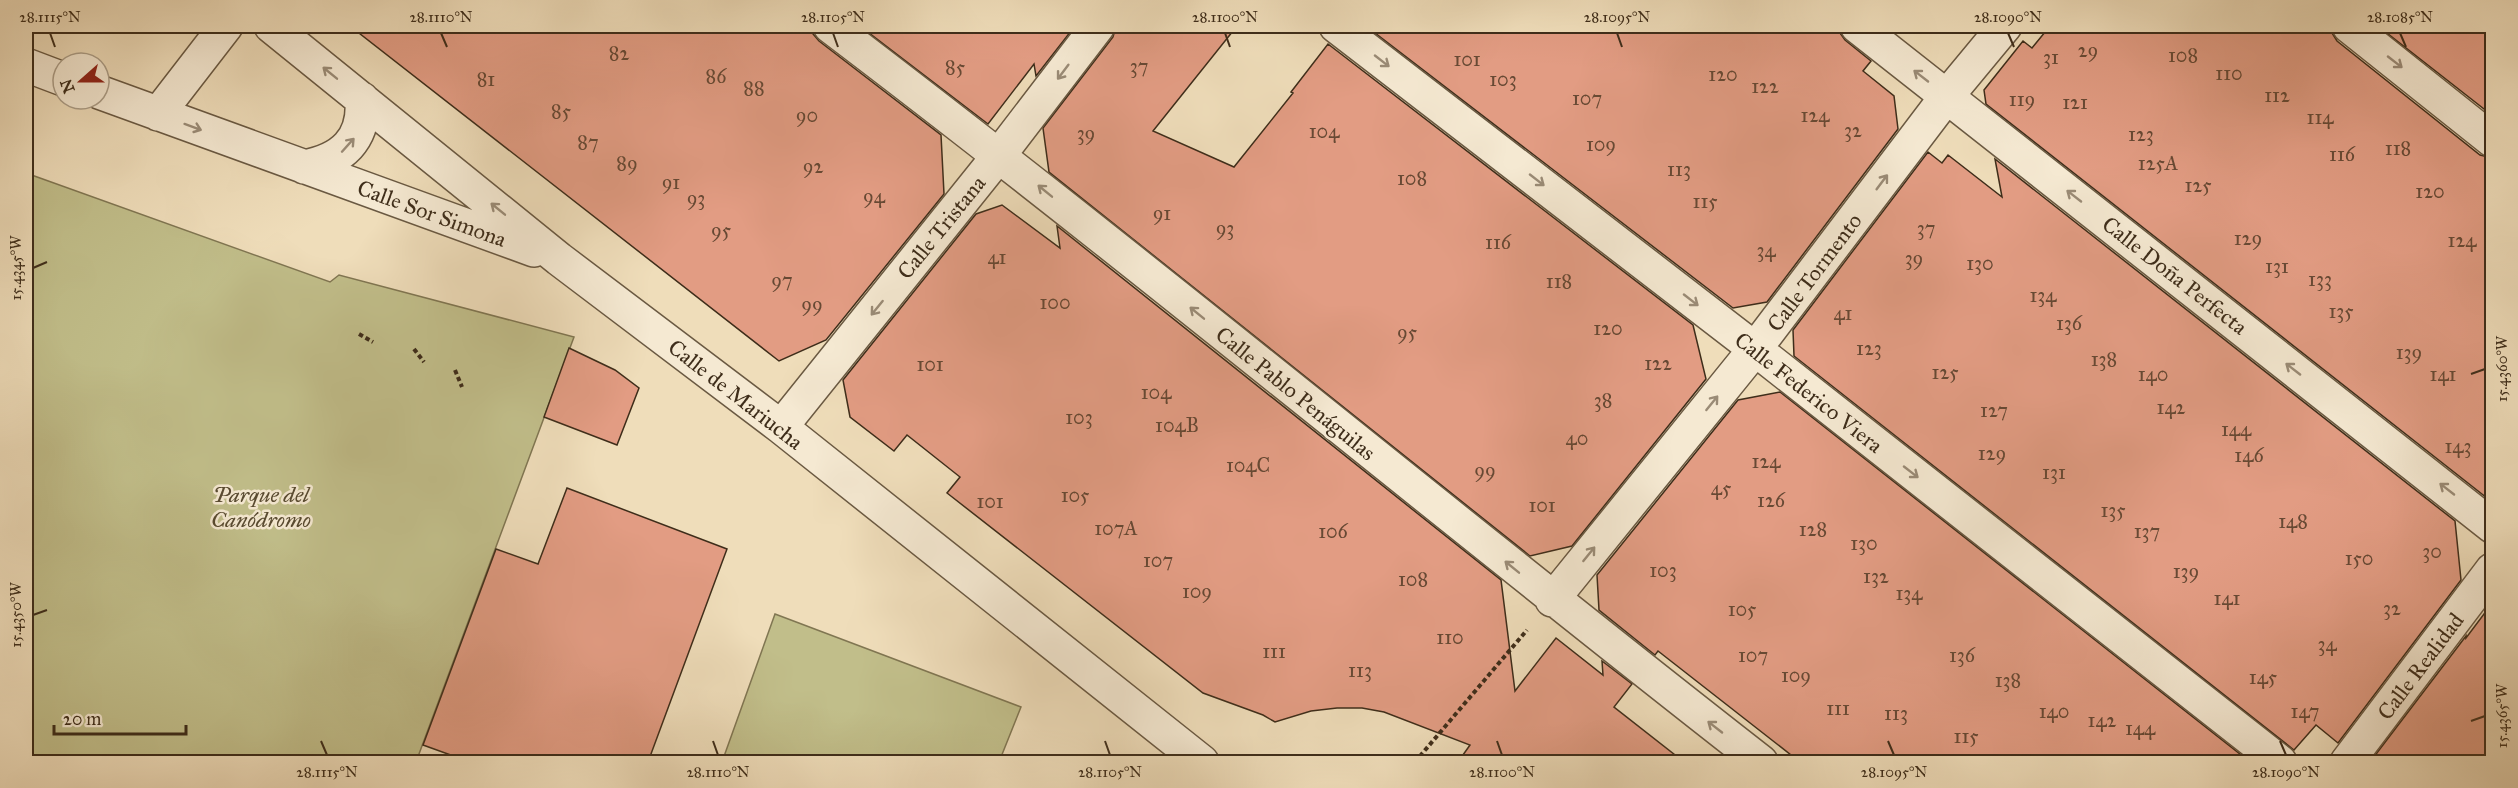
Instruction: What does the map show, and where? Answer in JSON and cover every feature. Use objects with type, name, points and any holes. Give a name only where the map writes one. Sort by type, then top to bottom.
[{"type":"street","points":[[158,114],[226,26]]},
{"type":"street","name":"Calle de Mariucha","points":[[271,26],[559,259],[781,427],[1202,762]]},
{"type":"street","name":"Calle Pablo Penáguilas","points":[[830,26],[1000,154],[1552,600],[1761,762]]},
{"type":"street","name":"Calle Tristana","points":[[781,427],[1000,154],[1098,26]]},
{"type":"street","name":"Calle Federico Viera","points":[[1336,26],[1755,349],[2280,762]]},
{"type":"street","name":"Calle Doña Perfecta","points":[[1857,26],[2493,526]]},
{"type":"street","name":"Calle Tormento","points":[[1552,600],[1755,349],[1947,96],[2005,26]]},
{"type":"street","points":[[2349,26],[2493,140]]},
{"type":"street","points":[[26,64],[51,73]]},
{"type":"street","name":"Calle Sor Simona","points":[[111,96],[559,259]]},
{"type":"street","name":"Calle Sor Simona","points":[[304,167],[324,163],[342,153],[356,137],[363,117],[362,99]]},
{"type":"street","name":"Calle Realidad","points":[[2348,762],[2493,570]]},
{"type":"path","points":[[360,334],[374,342]]},
{"type":"path","points":[[414,349],[424,362]]},
{"type":"path","points":[[455,370],[462,387]]},
{"type":"path","points":[[1415,762],[1552,600]]},
{"type":"green space","name":"Parque del Canódromo","points":[[26,173],[330,282],[339,275],[574,337],[416,762],[26,762]]},
{"type":"green space","points":[[775,614],[1021,707],[999,762],[722,762]]},
{"type":"building","points":[[350,26],[812,26],[813,34],[819,41],[941,135],[944,194],[826,340],[779,361]]},
{"type":"building","points":[[860,26],[1075,26],[1036,76],[1034,64],[988,124]]},
{"type":"building","points":[[1116,26],[1237,26],[1153,131],[1234,167],[1293,93],[1291,92],[1328,44],[1693,325],[1706,379],[1572,546],[1530,556],[1049,172],[1043,128],[1113,37]]},
{"type":"building","points":[[1366,26],[1839,26],[1840,33],[1845,40],[1871,61],[1863,71],[1894,96],[1898,129],[1767,302],[1733,308]]},
{"type":"building","points":[[2050,26],[2331,26],[2337,41],[2480,155],[2493,158],[2493,498],[2487,498],[1986,104],[1984,90],[2023,41],[2032,48]]},
{"type":"building","points":[[2378,26],[2493,26],[2493,116]]},
{"type":"building","points":[[1928,152],[1942,163],[1948,155],[2002,197],[1995,159],[2455,521],[2461,580],[2338,743],[2316,725],[2294,750],[1794,356],[1793,330]]},
{"type":"building","points":[[1002,205],[1060,248],[1057,226],[1501,580],[1515,691],[1556,638],[1603,675],[1602,661],[1632,684],[1614,707],[1684,762],[1458,762],[1470,745],[1384,712],[1362,708],[1337,708],[1311,711],[1275,722],[1263,715],[1203,693],[947,493],[960,477],[907,435],[894,451],[850,417],[843,380],[976,214]]},
{"type":"building","points":[[569,348],[615,370],[639,388],[617,445],[544,417]]},
{"type":"building","points":[[1780,392],[2250,762],[1800,762],[1658,651],[1655,655],[1599,610],[1597,575],[1738,400]]},
{"type":"building","points":[[567,488],[727,549],[648,762],[470,762],[423,745],[496,549],[538,564]]},
{"type":"building","points":[[2493,602],[2493,762],[2370,762],[2466,636],[2466,638]]}]
